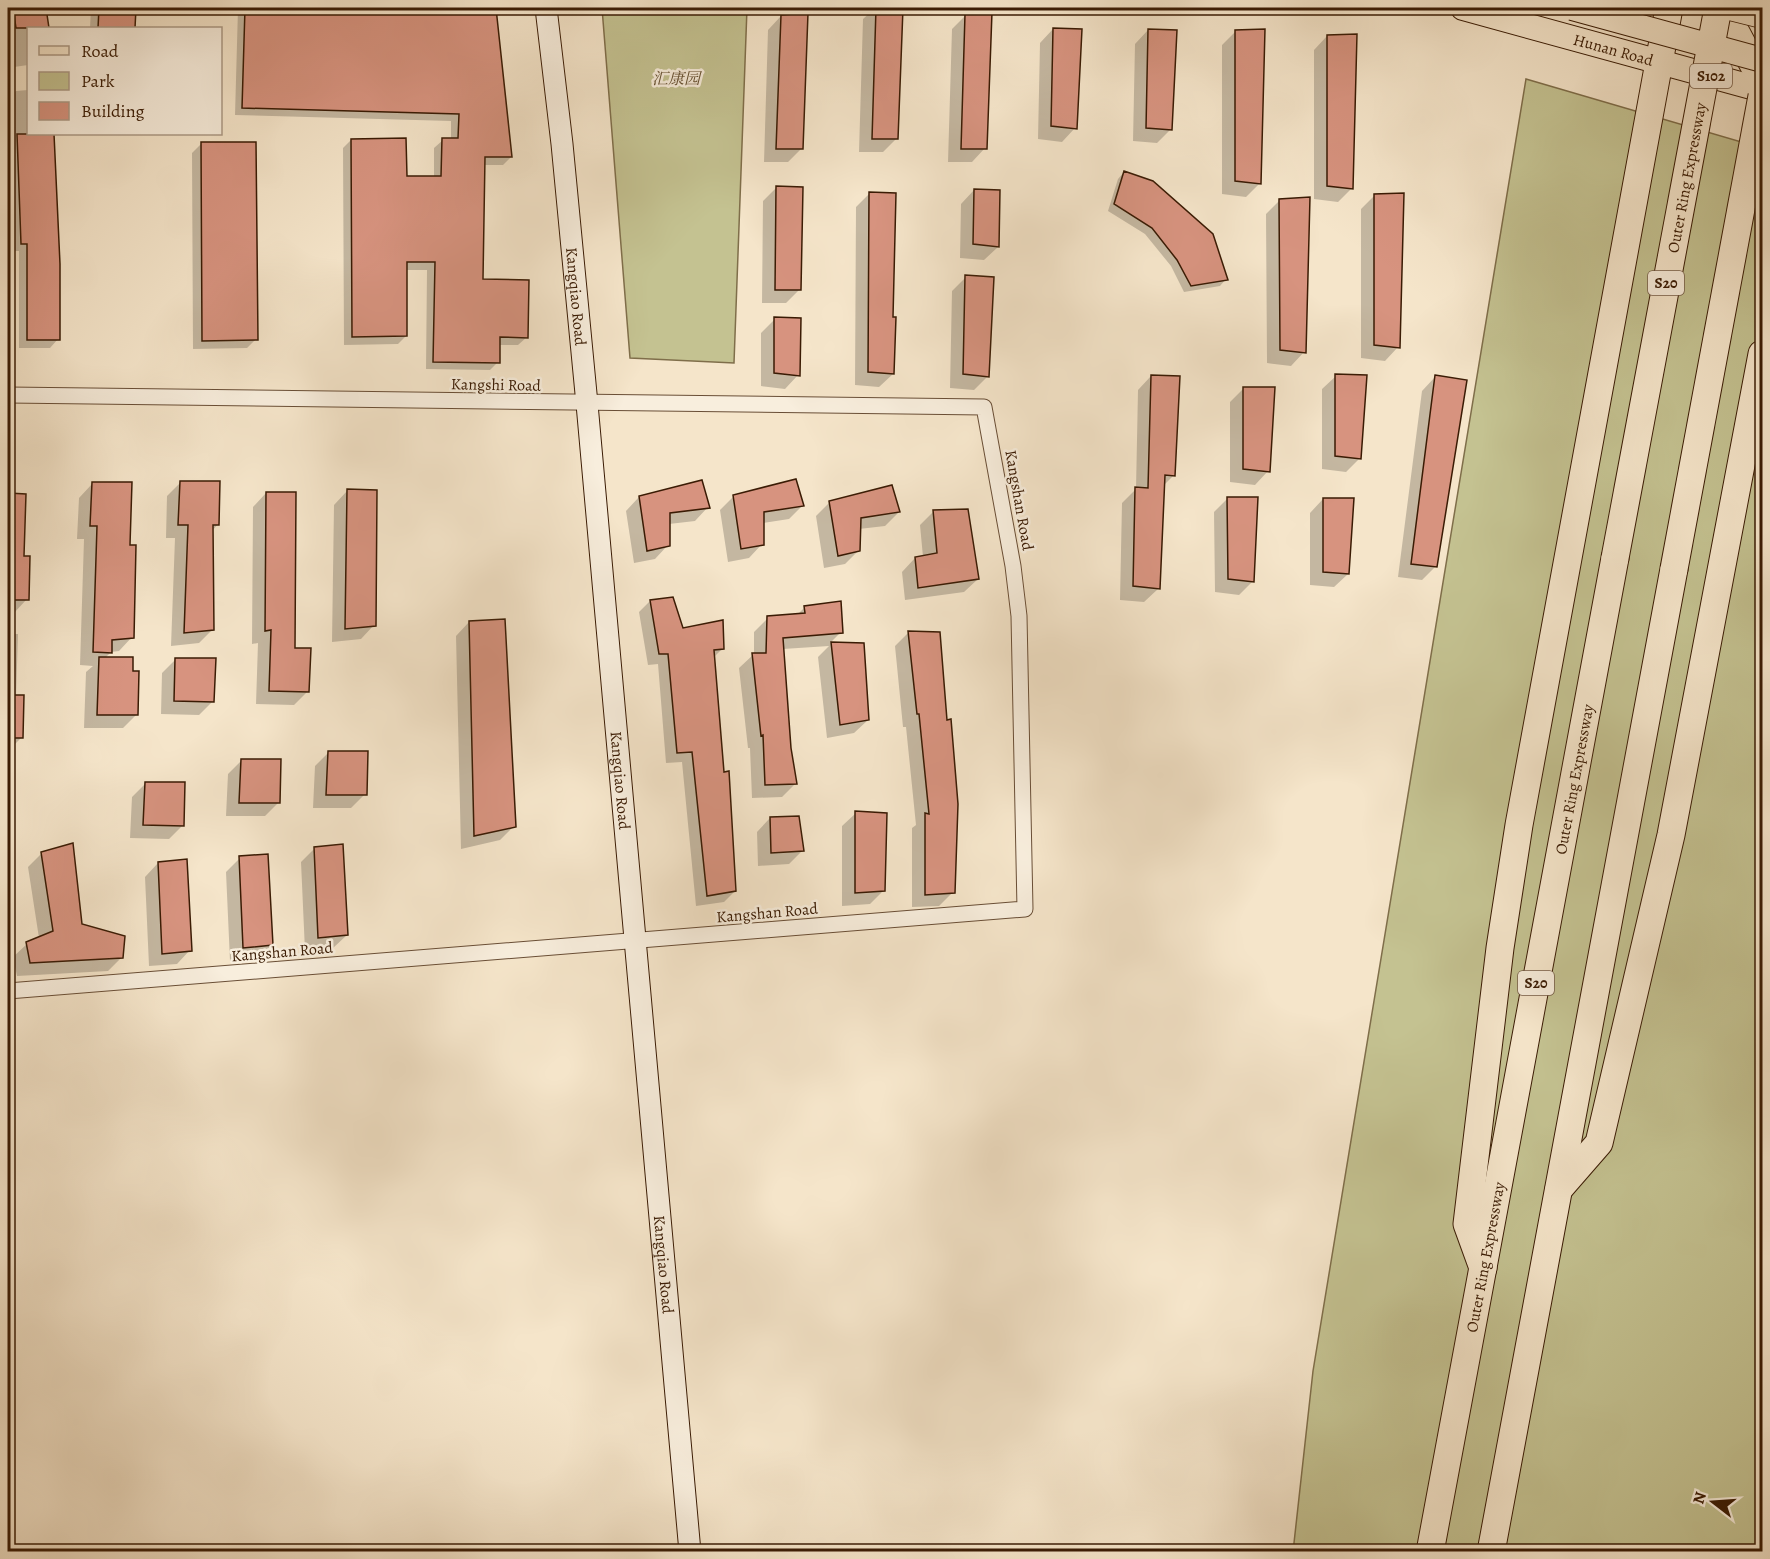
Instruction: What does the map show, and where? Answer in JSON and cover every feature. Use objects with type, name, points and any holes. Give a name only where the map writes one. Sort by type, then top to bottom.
[{"type":"highway","points":[[1483,1268],[1467,1224],[1510,882],[1669,8]]},
{"type":"highway","name":"Outer Ring Expressway","points":[[1430,1551],[1718,8]]},
{"type":"highway","points":[[1723,8],[1762,81]]},
{"type":"highway","points":[[1755,8],[1762,26]]},
{"type":"highway","points":[[1491,1551],[1762,96]]},
{"type":"highway","points":[[1558,1190],[1599,1143],[1671,835],[1762,354]]},
{"type":"main road","name":"Kangqiao Road","points":[[546,8],[562,144],[587,404],[690,1551]]},
{"type":"main road","name":"Hunan Road","points":[[1463,8],[1762,90]]},
{"type":"main road","points":[[1572,8],[1762,60]]},
{"type":"main road","points":[[1730,8],[1762,16]]},
{"type":"street","name":"Kangshi Road","points":[[8,395],[587,404],[984,407]]},
{"type":"street","name":"Kangshan Road","points":[[8,991],[1025,909],[1019,616],[1013,566],[984,407]]},
{"type":"green space","name":"汇康园","points":[[602,8],[747,8],[734,363],[630,358]]},
{"type":"green space","points":[[1526,79],[1762,148],[1762,1551],[1293,1552],[1313,1371]]},
{"type":"building","points":[[13,8],[46,8],[49,27],[16,28]]},
{"type":"building","points":[[99,8],[136,8],[135,27],[98,27]]},
{"type":"building","points":[[245,8],[496,8],[512,157],[485,157],[483,279],[529,280],[528,338],[500,337],[500,363],[433,362],[435,262],[407,262],[407,336],[352,337],[351,139],[406,138],[407,176],[441,176],[442,138],[458,138],[459,114],[242,108]]},
{"type":"building","points":[[876,8],[903,8],[898,139],[872,139]]},
{"type":"building","points":[[992,12],[987,149],[961,149],[965,14]]},
{"type":"building","points":[[808,13],[803,149],[776,149],[781,15]]},
{"type":"building","points":[[1053,28],[1082,29],[1077,129],[1051,126]]},
{"type":"building","points":[[1148,29],[1177,30],[1172,130],[1146,128]]},
{"type":"building","points":[[1265,29],[1261,184],[1235,181],[1235,30]]},
{"type":"building","points":[[1357,34],[1353,189],[1327,186],[1327,35]]},
{"type":"building","points":[[17,134],[54,135],[60,264],[60,340],[27,340],[27,244],[21,244]]},
{"type":"building","points":[[201,142],[256,142],[258,340],[202,341]]},
{"type":"building","points":[[1124,171],[1153,181],[1213,234],[1228,280],[1191,286],[1177,260],[1152,228],[1114,204]]},
{"type":"building","points":[[776,186],[803,187],[801,290],[775,290]]},
{"type":"building","points":[[974,189],[1000,190],[999,247],[973,244]]},
{"type":"building","points":[[869,192],[896,193],[894,374],[868,372]]},
{"type":"building","points":[[1404,193],[1400,348],[1374,345],[1374,194]]},
{"type":"building","points":[[1310,197],[1306,353],[1280,350],[1279,199]]},
{"type":"building","points":[[965,275],[994,277],[989,377],[963,374]]},
{"type":"building","points":[[774,317],[801,318],[800,376],[774,373]]},
{"type":"building","points":[[1335,374],[1367,375],[1361,459],[1335,456]]},
{"type":"building","points":[[1151,375],[1180,376],[1175,476],[1165,475],[1160,589],[1133,586],[1135,487],[1148,488]]},
{"type":"building","points":[[1435,375],[1467,380],[1437,567],[1411,564]]},
{"type":"building","points":[[1243,387],[1275,387],[1270,472],[1243,469]]},
{"type":"building","points":[[796,479],[804,506],[764,512],[764,545],[741,549],[733,495]]},
{"type":"building","points":[[702,480],[710,508],[670,513],[670,546],[647,551],[639,496]]},
{"type":"building","points":[[180,481],[220,481],[219,525],[213,525],[214,630],[184,633],[188,525],[178,525]]},
{"type":"building","points":[[92,482],[132,482],[130,545],[136,545],[134,638],[112,640],[112,653],[93,652],[97,526],[90,526]]},
{"type":"building","points":[[892,485],[900,512],[861,518],[860,551],[838,556],[829,501]]},
{"type":"building","points":[[347,489],[377,490],[376,626],[345,629]]},
{"type":"building","points":[[266,492],[296,492],[295,648],[311,648],[309,692],[269,691],[271,630],[265,631]]},
{"type":"building","points":[[8,493],[26,494],[24,556],[30,556],[29,600],[8,600]]},
{"type":"building","points":[[1227,497],[1258,497],[1254,582],[1228,579]]},
{"type":"building","points":[[1323,498],[1354,498],[1349,574],[1323,572]]},
{"type":"building","points":[[968,509],[979,579],[918,588],[915,557],[937,553],[933,510]]},
{"type":"building","points":[[673,597],[683,628],[723,620],[724,649],[714,650],[724,772],[729,771],[736,891],[707,896],[692,752],[677,753],[668,654],[659,654],[650,600]]},
{"type":"building","points":[[841,601],[843,633],[783,638],[791,748],[797,784],[765,785],[763,735],[761,736],[752,653],[766,653],[767,616],[805,613],[804,606]]},
{"type":"building","points":[[505,619],[516,827],[474,836],[469,621]]},
{"type":"building","points":[[908,631],[940,632],[947,720],[951,719],[958,804],[955,893],[925,895],[925,813],[929,814]]},
{"type":"building","points":[[831,642],[864,643],[869,720],[840,725]]},
{"type":"building","points":[[99,657],[133,657],[133,671],[139,671],[138,715],[97,715]]},
{"type":"building","points":[[175,658],[216,658],[214,702],[174,701]]},
{"type":"building","points":[[8,695],[24,695],[23,738],[8,738]]},
{"type":"building","points":[[328,751],[368,751],[367,795],[326,795]]},
{"type":"building","points":[[241,759],[281,759],[280,803],[239,803]]},
{"type":"building","points":[[145,782],[185,782],[184,826],[143,825]]},
{"type":"building","points":[[855,811],[887,813],[885,891],[855,893]]},
{"type":"building","points":[[799,816],[804,851],[771,853],[770,817]]},
{"type":"building","points":[[73,843],[82,924],[125,936],[123,958],[30,963],[26,942],[53,931],[41,852]]},
{"type":"building","points":[[343,844],[348,935],[318,938],[314,847]]},
{"type":"building","points":[[268,854],[273,945],[243,948],[239,856]]},
{"type":"building","points":[[187,859],[192,951],[162,954],[158,862]]}]
